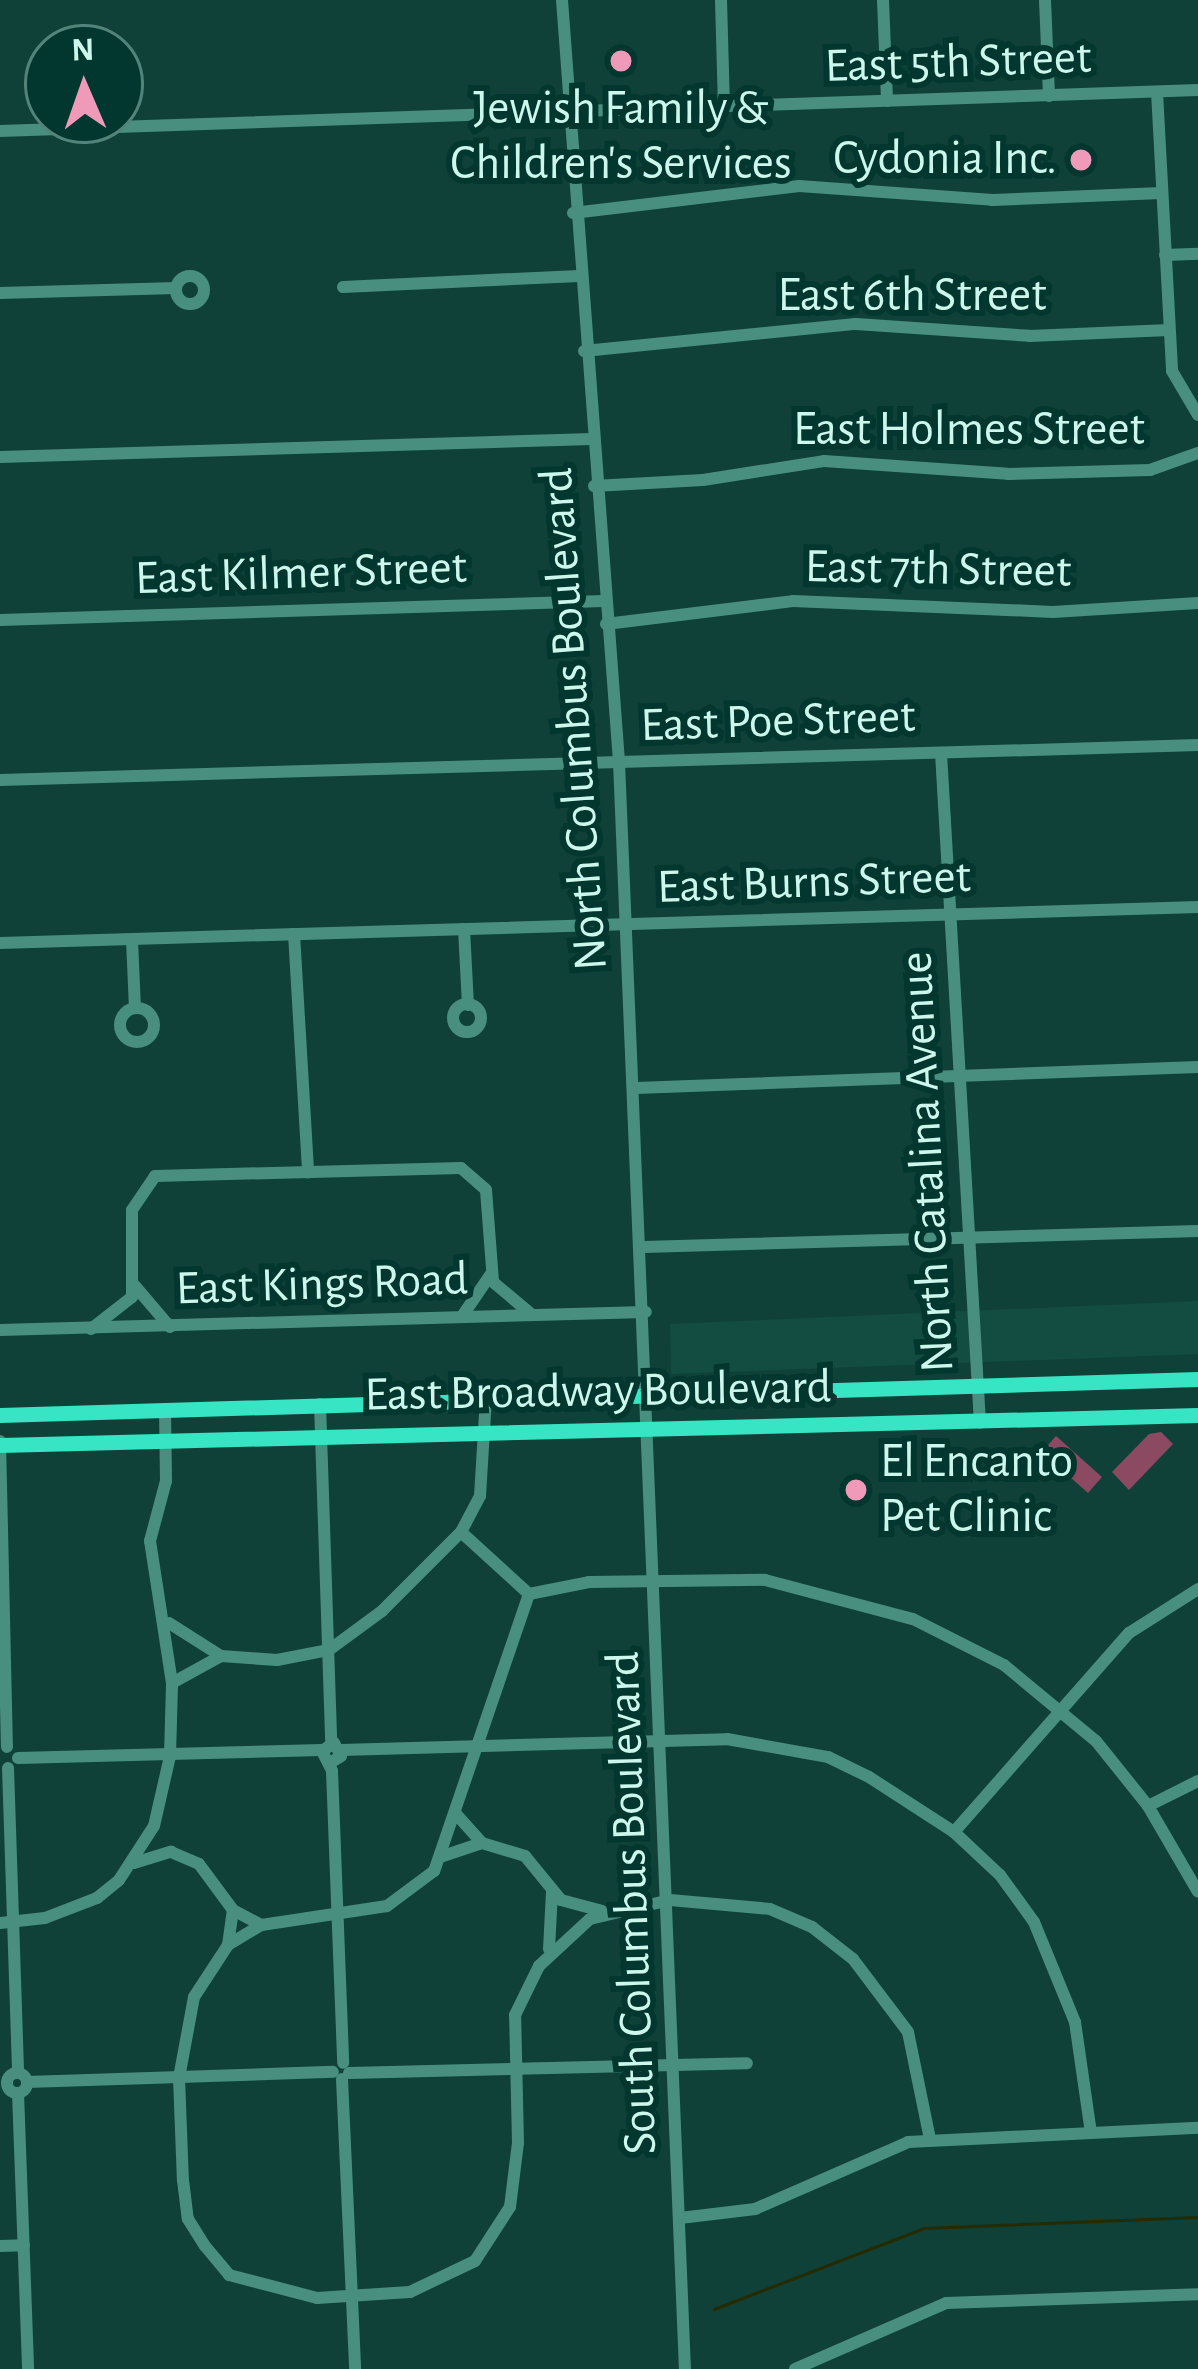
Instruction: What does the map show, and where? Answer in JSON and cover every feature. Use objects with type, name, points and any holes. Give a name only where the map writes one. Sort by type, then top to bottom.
[{"type":"main road","name":"East Broadway Boulevard","points":[[0,1414],[1198,1379]]},
{"type":"main road","name":"East Broadway Boulevard","points":[[0,1444],[488,1430],[652,1434],[1198,1415]]},
{"type":"street","name":"North Columbus Boulevard","points":[[562,0],[565,113],[619,762],[652,1434]]},
{"type":"street","points":[[721,0],[724,107]]},
{"type":"street","points":[[884,0],[887,101]]},
{"type":"street","points":[[1045,0],[1048,96]]},
{"type":"street","name":"East 5th Street","points":[[0,131],[1198,90]]},
{"type":"street","points":[[1157,92],[1172,371],[1198,415]]},
{"type":"street","points":[[573,214],[799,186],[992,200],[1161,194]]},
{"type":"street","points":[[1165,255],[1198,254]]},
{"type":"street","points":[[343,286],[579,277]]},
{"type":"street","points":[[0,293],[176,288]]},
{"type":"street","name":"East 6th Street","points":[[584,351],[835,324],[1030,336],[1169,330]]},
{"type":"street","points":[[0,457],[592,439]]},
{"type":"street","name":"East Holmes Street","points":[[594,486],[703,480],[824,461],[1008,474],[1150,470],[1198,453]]},
{"type":"street","name":"East Kilmer Street","points":[[0,620],[604,601]]},
{"type":"street","name":"East 7th Street","points":[[606,625],[793,601],[1053,612],[1198,604]]},
{"type":"street","name":"East Poe Street","points":[[0,779],[1198,745]]},
{"type":"street","name":"North Catalina Avenue","points":[[941,753],[980,1423]]},
{"type":"street","name":"East Burns Street","points":[[0,943],[1198,907]]},
{"type":"street","points":[[464,929],[468,1005]]},
{"type":"street","points":[[295,934],[308,1172]]},
{"type":"street","points":[[132,940],[135,1008]]},
{"type":"street","points":[[636,1088],[1198,1067]]},
{"type":"street","points":[[91,1329],[120,1313],[134,1285],[132,1210],[155,1176],[461,1168],[476,1174],[489,1208],[491,1274],[506,1300],[530,1313]]},
{"type":"street","points":[[644,1247],[1198,1231]]},
{"type":"street","points":[[462,1315],[491,1274]]},
{"type":"street","points":[[134,1285],[170,1327]]},
{"type":"street","name":"East Kings Road","points":[[0,1330],[646,1312]]},
{"type":"street","points":[[169,1623],[221,1657],[277,1660],[329,1650],[382,1612],[461,1532],[480,1496],[488,1430],[486,1399]]},
{"type":"street","points":[[320,1404],[356,2369]]},
{"type":"street","points":[[133,1864],[154,1826],[170,1756],[169,1623],[150,1541],[166,1481],[164,1409]]},
{"type":"street","name":"South Columbus Boulevard","points":[[652,1434],[685,2369]]},
{"type":"street","points":[[0,1444],[6,1923],[28,2369]]},
{"type":"street","points":[[461,1532],[529,1594],[658,1579],[765,1580],[867,1604],[954,1638],[1060,1709],[1148,1806],[1198,1892]]},
{"type":"street","points":[[954,1832],[1129,1633],[1198,1589]]},
{"type":"street","points":[[228,1945],[261,1925],[387,1906],[425,1881],[443,1856],[529,1594]]},
{"type":"street","points":[[172,1684],[221,1657]]},
{"type":"street","points":[[6,1758],[728,1738],[828,1757],[911,1799],[1000,1875],[1059,1971],[1085,2068],[1091,2133]]},
{"type":"street","points":[[1148,1806],[1198,1781]]},
{"type":"street","points":[[456,1814],[482,1843],[525,1856],[552,1891],[577,1908],[612,1911],[670,1900],[770,1909],[812,1927],[853,1959],[908,2032],[930,2139]]},
{"type":"street","points":[[154,1826],[172,1852],[213,1874],[233,1910],[261,1925]]},
{"type":"street","points":[[443,1856],[482,1843]]},
{"type":"street","points":[[6,1923],[73,1910],[133,1864],[172,1852]]},
{"type":"street","points":[[233,1910],[228,1945],[194,1997],[179,2078],[188,2219],[229,2275],[254,2285],[351,2299],[410,2292],[448,2277],[475,2261],[498,2232],[517,2173],[512,2068],[515,2015],[549,1950],[552,1891]]},
{"type":"street","points":[[549,1950],[612,1911]]},
{"type":"street","points":[[14,2083],[747,2063]]},
{"type":"street","points":[[680,2218],[755,2209],[868,2154],[930,2139],[1198,2128]]},
{"type":"street","points":[[0,2246],[24,2245]]},
{"type":"street","points":[[795,2369],[835,2363],[946,2303],[1198,2294]]},
{"type":"shaded area","points":[[1198,1301],[1198,1354],[671,1374],[670,1324]]},
{"type":"shaded area","points":[[1161,1432],[1173,1444],[1129,1490],[1112,1472],[1149,1434]]},
{"type":"shaded area","points":[[1056,1436],[1102,1477],[1088,1493],[1042,1452]]},
{"type":"waterway","points":[[714,2309],[924,2228],[1198,2217]]},
{"type":"place","name":"Jewish Family & Children's Services","points":[[621,61]]},
{"type":"place","name":"Cydonia Inc.","points":[[1081,160]]},
{"type":"place","name":"El Encanto Pet Clinic","points":[[856,1490]]}]
